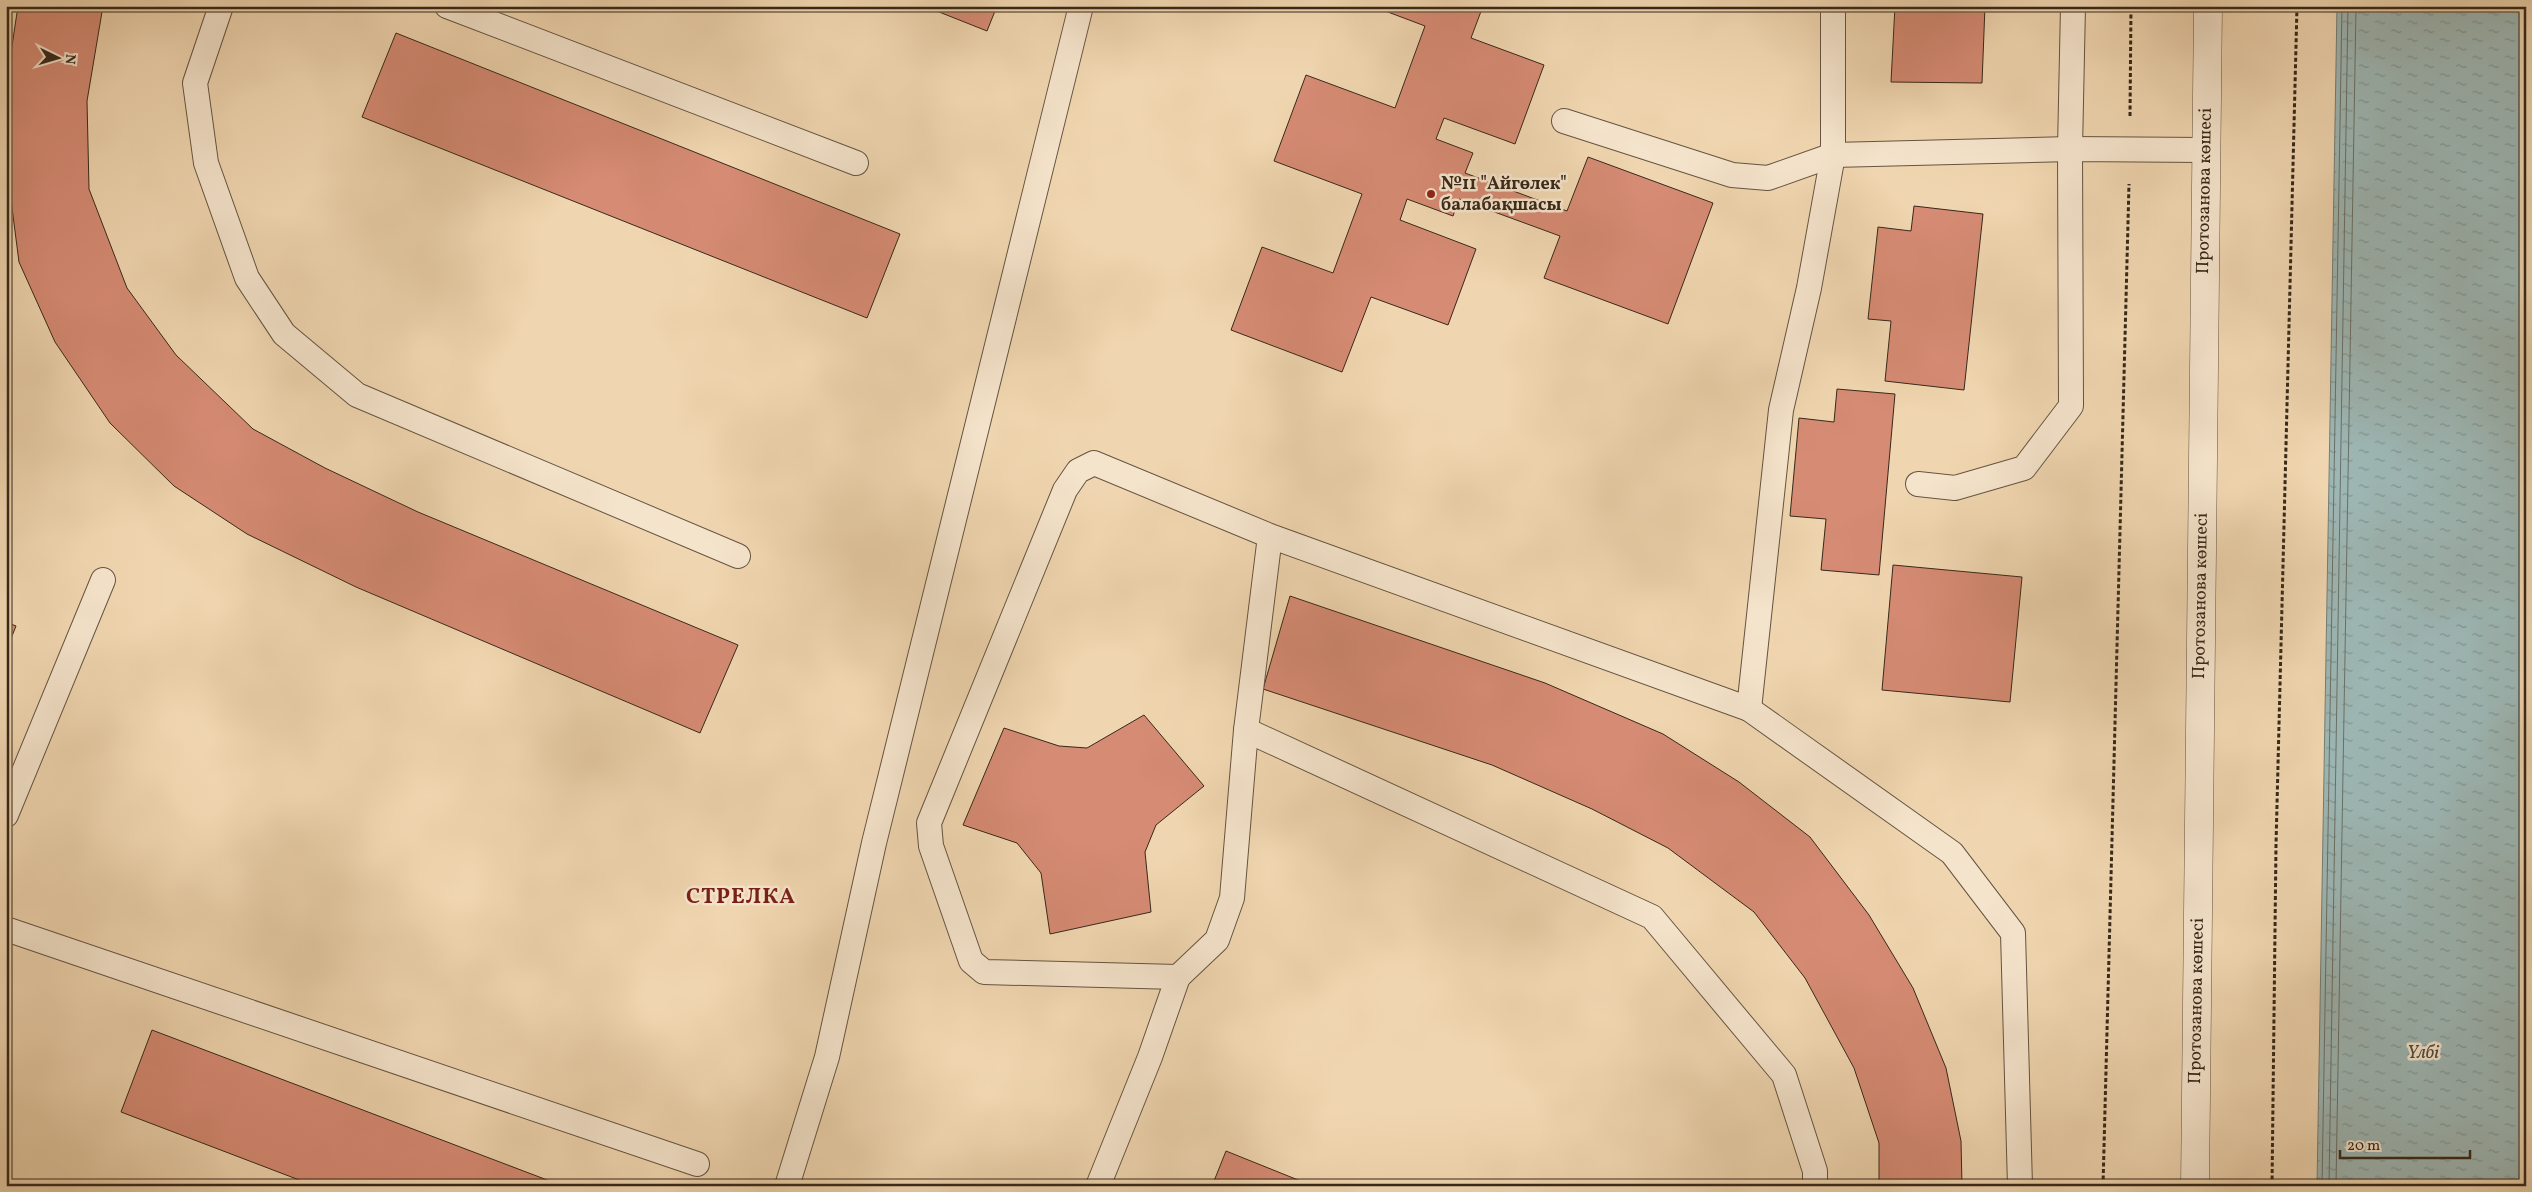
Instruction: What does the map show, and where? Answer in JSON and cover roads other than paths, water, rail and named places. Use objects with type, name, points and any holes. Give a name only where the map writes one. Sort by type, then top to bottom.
[{"type":"street","name":"Протозанова көшесі","points":[[2195,1186],[2208,6]]},
{"type":"lane","points":[[221,6],[195,83],[206,162],[247,278],[284,334],[357,395],[738,556]]},
{"type":"lane","points":[[446,6],[856,162]]},
{"type":"lane","points":[[787,1186],[827,1057],[874,843],[1081,6]]},
{"type":"lane","points":[[1749,709],[1781,410],[1809,288],[1833,155],[1833,6]]},
{"type":"lane","points":[[1918,484],[1955,488],[2024,468],[2071,406],[2070,149],[2073,6]]},
{"type":"lane","points":[[1564,121],[1732,175],[1768,178],[1833,155],[2070,149],[2205,150]]},
{"type":"lane","points":[[1178,977],[984,972],[971,961],[931,846],[929,824],[1066,490],[1078,471],[1094,463],[1270,536],[1749,709],[1952,853],[2013,933],[2020,1186]]},
{"type":"lane","points":[[1098,1186],[1150,1057],[1178,977],[1217,940],[1232,898],[1246,730],[1270,536]]},
{"type":"lane","points":[[6,814],[102,580]]},
{"type":"lane","points":[[1246,730],[1652,917],[1784,1075],[1815,1171],[1815,1186]]},
{"type":"lane","points":[[6,929],[697,1164]]},
{"type":"water","name":"Үлбі","points":[[2337,6],[2526,6],[2526,1186],[2317,1186]]},
{"type":"place","name":"№11 \"Айгөлек\" балабақшасы","points":[[1431,194]]},
{"type":"district","name":"СТРЕЛКА","points":[[741,897]]}]
